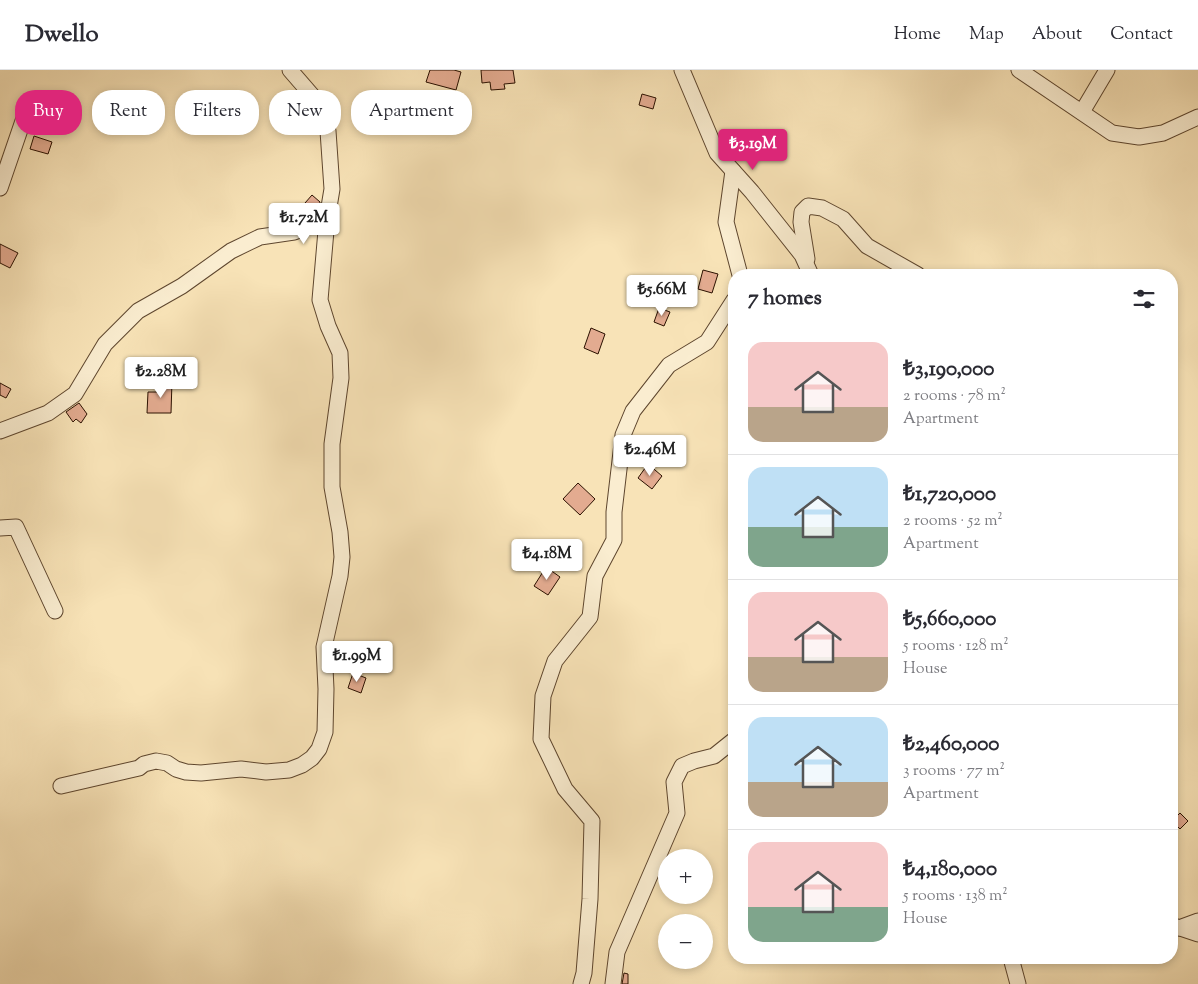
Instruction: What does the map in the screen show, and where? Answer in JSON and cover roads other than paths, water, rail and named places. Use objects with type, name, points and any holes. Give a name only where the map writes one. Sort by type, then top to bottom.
[{"type":"street","points":[[61,786],[139,768],[144,764],[156,761],[167,763],[176,769],[186,772],[201,773],[241,769],[266,772],[289,770],[302,765],[312,758],[319,749],[325,732],[326,689],[324,647],[340,576],[342,557],[340,532],[332,487],[332,444],[341,378],[340,353],[328,326],[320,300],[332,190],[328,131],[316,100],[290,70]]},
{"type":"street","points":[[682,70],[717,153],[802,255],[809,269]]},
{"type":"street","points":[[1019,70],[1112,133],[1139,137],[1163,133],[1198,117]]},
{"type":"street","points":[[1082,112],[1107,70]]},
{"type":"street","points":[[0,188],[18,135]]},
{"type":"street","points":[[733,171],[726,222],[738,269]]},
{"type":"street","points":[[809,269],[801,222],[802,212],[808,206],[822,208],[843,218],[867,246],[907,269]]},
{"type":"street","points":[[0,431],[48,413],[75,394],[105,344],[138,311],[182,286],[231,251],[260,237],[294,232],[328,219]]},
{"type":"street","points":[[581,984],[584,974],[590,899],[592,821],[565,789],[540,738],[543,696],[554,661],[590,617],[595,576],[614,540],[614,512],[622,435],[633,411],[669,365],[707,342],[728,309]]},
{"type":"street","points":[[0,528],[16,527],[55,611]]},
{"type":"street","points":[[613,984],[617,952],[677,813],[674,782],[682,766],[694,760],[714,756],[728,745]]},
{"type":"street","points":[[1178,925],[1198,921]]},
{"type":"street","points":[[1178,927],[1198,934]]},
{"type":"street","points":[[1013,964],[1018,984]]}]
